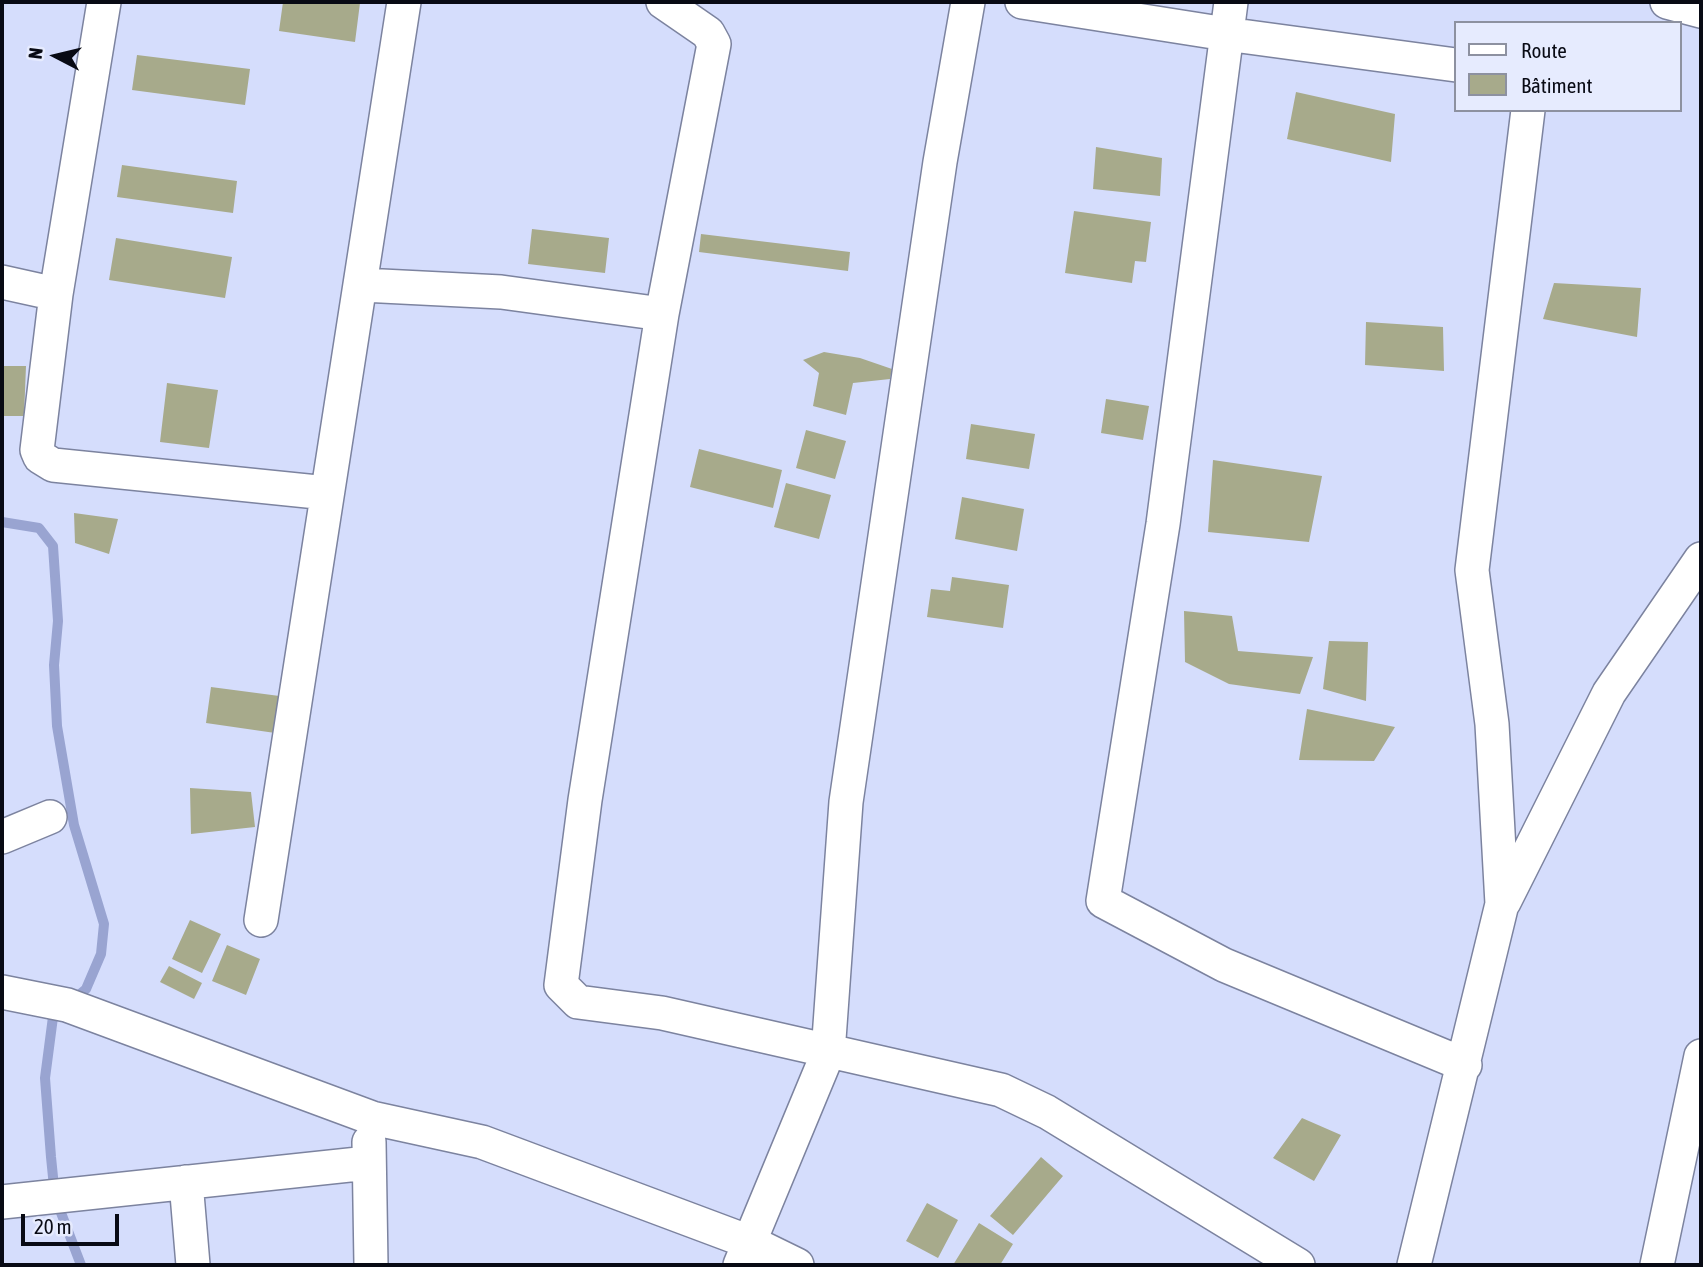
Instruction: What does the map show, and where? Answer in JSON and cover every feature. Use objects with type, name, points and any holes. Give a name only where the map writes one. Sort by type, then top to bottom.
[{"type":"street","points":[[104,2],[56,294],[37,450],[46,463],[327,493]]},
{"type":"street","points":[[261,920],[404,2]]},
{"type":"street","points":[[663,2],[708,33],[714,44],[662,314],[584,800],[561,985],[578,1002],[662,1013],[828,1053],[1001,1090],[1023,1099],[1298,1265]]},
{"type":"street","points":[[746,1254],[828,1053],[846,802],[940,162],[968,2]]},
{"type":"street","points":[[1022,2],[1226,34],[1454,65]]},
{"type":"street","points":[[1231,2],[1163,524],[1102,901],[1224,965],[1465,1065]]},
{"type":"street","points":[[1660,21],[1665,2],[1701,11]]},
{"type":"street","points":[[1502,904],[1492,724],[1472,570],[1528,112]]},
{"type":"street","points":[[2,282],[56,294]]},
{"type":"street","points":[[362,285],[501,292],[662,314]]},
{"type":"street","points":[[1414,1265],[1465,1065],[1502,904],[1609,694],[1701,559]]},
{"type":"street","points":[[2,837],[51,817]]},
{"type":"street","points":[[2,992],[66,1005],[372,1118],[482,1142],[746,1254],[797,1265]]},
{"type":"street","points":[[1657,1265],[1701,1056]]},
{"type":"street","points":[[371,1265],[368,1163],[372,1118]]},
{"type":"street","points":[[2,1202],[368,1163]]},
{"type":"street","points":[[186,1182],[192,1265]]},
{"type":"building","points":[[283,2],[360,3],[355,42],[279,31]]},
{"type":"building","points":[[137,55],[250,69],[245,105],[132,90]]},
{"type":"building","points":[[1296,92],[1395,114],[1391,162],[1287,139]]},
{"type":"building","points":[[1096,147],[1162,158],[1160,196],[1093,189]]},
{"type":"building","points":[[122,165],[237,181],[233,213],[117,197]]},
{"type":"building","points":[[1074,211],[1151,222],[1146,262],[1135,261],[1132,283],[1065,273]]},
{"type":"building","points":[[532,229],[609,238],[605,273],[528,264]]},
{"type":"building","points":[[701,234],[850,252],[848,271],[699,252]]},
{"type":"building","points":[[116,238],[232,257],[225,298],[109,280]]},
{"type":"building","points":[[1554,283],[1641,288],[1637,337],[1543,319]]},
{"type":"building","points":[[1366,322],[1443,327],[1444,371],[1365,365]]},
{"type":"building","points":[[824,352],[860,358],[892,369],[890,379],[853,383],[846,415],[813,406],[819,373],[803,360]]},
{"type":"building","points":[[2,366],[26,366],[24,416],[2,416]]},
{"type":"building","points":[[167,383],[218,390],[209,448],[160,442]]},
{"type":"building","points":[[1106,399],[1149,406],[1143,440],[1101,433]]},
{"type":"building","points":[[971,424],[1035,434],[1029,469],[966,459]]},
{"type":"building","points":[[806,430],[846,441],[835,479],[796,468]]},
{"type":"building","points":[[699,449],[782,470],[773,508],[690,487]]},
{"type":"building","points":[[1213,460],[1322,476],[1309,542],[1208,532]]},
{"type":"building","points":[[786,483],[831,495],[819,539],[774,527]]},
{"type":"building","points":[[962,497],[1024,509],[1017,551],[955,539]]},
{"type":"building","points":[[74,513],[118,519],[109,554],[75,543]]},
{"type":"building","points":[[952,577],[1009,585],[1003,628],[927,617],[931,589],[950,591]]},
{"type":"building","points":[[1184,611],[1232,616],[1238,651],[1313,657],[1300,694],[1229,684],[1185,662]]},
{"type":"building","points":[[1329,641],[1368,642],[1366,701],[1323,689]]},
{"type":"building","points":[[211,687],[287,697],[282,734],[206,723]]},
{"type":"building","points":[[1307,709],[1395,727],[1374,761],[1299,760]]},
{"type":"building","points":[[190,788],[251,792],[255,827],[191,834]]},
{"type":"building","points":[[190,920],[221,934],[202,973],[172,959]]},
{"type":"building","points":[[227,945],[260,959],[246,995],[212,981]]},
{"type":"building","points":[[169,966],[202,983],[194,999],[160,982]]},
{"type":"building","points":[[1302,1118],[1341,1135],[1314,1181],[1273,1158]]},
{"type":"building","points":[[1041,1157],[1063,1176],[1013,1235],[990,1216]]},
{"type":"building","points":[[927,1203],[958,1220],[938,1258],[906,1241]]},
{"type":"building","points":[[979,1223],[1013,1244],[1000,1265],[953,1265]]},
{"type":"waterway","points":[[2,522],[39,528],[53,546],[58,621],[54,665],[57,726],[74,825],[104,924],[101,954],[86,989],[72,1001]]},
{"type":"waterway","points":[[61,1010],[53,1017],[45,1078],[51,1157],[55,1197],[81,1265]]}]
